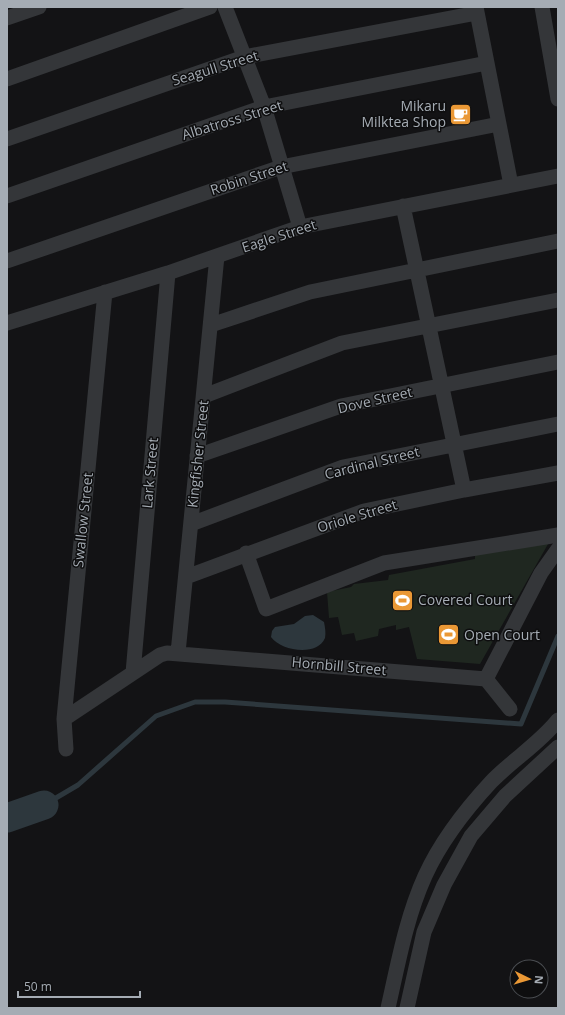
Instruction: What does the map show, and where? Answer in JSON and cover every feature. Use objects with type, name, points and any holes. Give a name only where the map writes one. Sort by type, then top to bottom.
[{"type":"street","points":[[7,18],[39,7]]},
{"type":"street","points":[[7,79],[210,7]]},
{"type":"street","points":[[225,7],[264,107],[300,227]]},
{"type":"street","points":[[542,7],[558,99]]},
{"type":"street","points":[[476,10],[511,185]]},
{"type":"street","name":"Seagull Street","points":[[7,139],[244,57],[476,10]]},
{"type":"street","name":"Albatross Street","points":[[7,196],[264,107],[487,63]]},
{"type":"street","name":"Robin Street","points":[[7,261],[281,167],[499,124]]},
{"type":"street","name":"Eagle Street","points":[[7,323],[217,256],[300,227],[558,176]]},
{"type":"street","points":[[403,206],[464,490]]},
{"type":"street","points":[[211,325],[310,292],[558,241]]},
{"type":"street","name":"Kingfisher Street","points":[[178,653],[217,256]]},
{"type":"street","name":"Lark Street","points":[[133,673],[168,272]]},
{"type":"street","name":"Swallow Street","points":[[66,749],[64,719],[105,292]]},
{"type":"street","points":[[204,396],[342,343],[558,300]]},
{"type":"street","name":"Dove Street","points":[[198,456],[341,406],[558,362]]},
{"type":"street","name":"Cardinal Street","points":[[191,524],[343,467],[558,424]]},
{"type":"street","name":"Oriole Street","points":[[186,577],[246,553],[364,511],[464,490],[558,473]]},
{"type":"street","points":[[246,553],[266,609],[384,563],[558,535]]},
{"type":"street","points":[[510,709],[486,679],[541,573],[558,549]]},
{"type":"street","name":"Hornbill Street","points":[[64,719],[160,655],[167,652],[486,679]]},
{"type":"street","points":[[388,1008],[406,926],[425,876],[455,826],[487,787],[524,754],[558,720]]},
{"type":"street","points":[[407,1008],[424,932],[444,885],[471,836],[505,796],[558,747]]},
{"type":"shaded area","points":[[552,537],[480,664],[417,659],[409,627],[396,630],[396,625],[379,629],[378,636],[356,641],[354,633],[342,635],[338,617],[329,618],[327,592],[351,587],[354,584],[388,580],[389,575],[475,559],[475,552]]},
{"type":"shaded area","points":[[313,615],[324,622],[325,632],[325,638],[321,644],[315,648],[299,650],[290,648],[276,642],[271,637],[272,631],[275,627],[294,624],[305,616]]},
{"type":"waterway","points":[[44,805],[78,785],[156,716],[195,702],[225,702],[521,724],[558,636]]},
{"type":"waterway","points":[[7,818],[44,805]]},
{"type":"place","name":"Mikaru Milktea Shop","points":[[461,114]]},
{"type":"place","name":"Covered Court","points":[[403,600]]},
{"type":"place","name":"Open Court","points":[[448,635]]}]
